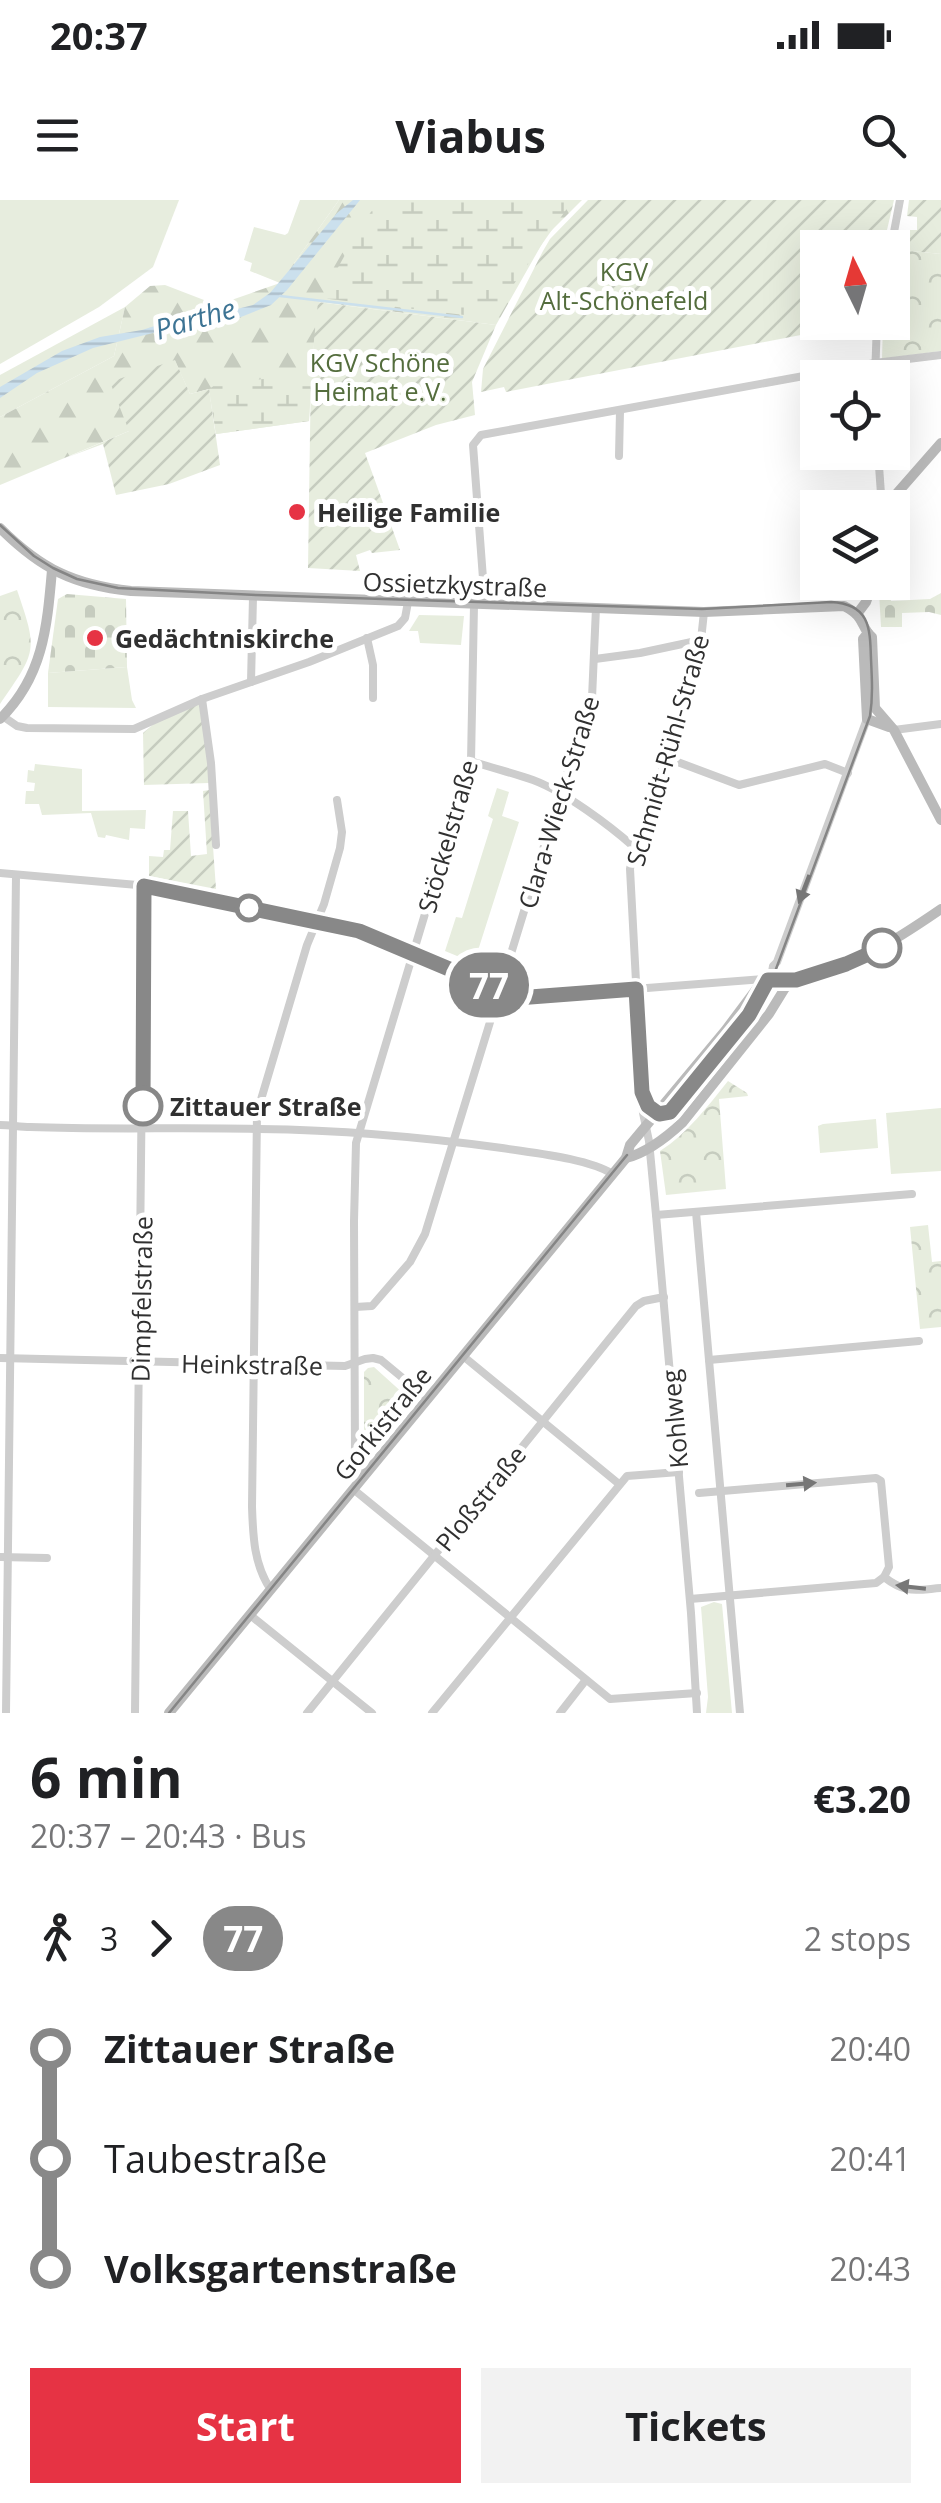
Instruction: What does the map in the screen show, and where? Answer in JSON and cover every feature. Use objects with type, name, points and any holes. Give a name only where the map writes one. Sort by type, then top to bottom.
[{"type":"main road","points":[[899,490],[941,443]]},
{"type":"main road","name":"Ossietzkystraße","points":[[0,528],[32,558],[52,570],[86,584],[118,590],[704,612],[835,605],[858,614]]},
{"type":"main road","points":[[2,718],[27,685],[42,654],[52,570]]},
{"type":"main road","points":[[867,600],[858,614],[872,637],[874,706],[894,730],[941,820]]},
{"type":"main road","name":"Gorkistraße","points":[[867,719],[863,639],[868,633]]},
{"type":"main road","points":[[867,719],[894,730]]},
{"type":"main road","points":[[767,979],[796,980],[867,956],[941,909]]},
{"type":"main road","name":"Gorkistraße","points":[[170,1713],[613,1174],[645,1126],[767,979]]},
{"type":"main road","name":"Gorkistraße","points":[[626,1158],[683,1122],[769,1014],[785,988],[796,980]]},
{"type":"street","points":[[894,230],[900,200]]},
{"type":"street","points":[[899,360],[941,355]]},
{"type":"street","points":[[619,456],[620,411],[800,377]]},
{"type":"street","name":"Stöckelstraße","points":[[366,1474],[355,1458],[354,1179],[358,1133],[471,761],[480,605],[473,445],[481,435],[620,411]]},
{"type":"street","points":[[251,682],[254,597]]},
{"type":"street","points":[[2,718],[26,728],[134,729],[202,699],[398,626],[405,618],[408,602]]},
{"type":"street","name":"Clara-Wieck-Straße","points":[[355,1308],[372,1306],[420,1247],[592,698],[596,608]]},
{"type":"street","name":"Schmidt-Rühl-Straße","points":[[645,1126],[630,869],[701,640],[704,612]]},
{"type":"street","points":[[367,638],[373,665],[373,698]]},
{"type":"street","points":[[595,659],[701,640]]},
{"type":"street","points":[[202,699],[216,845]]},
{"type":"street","name":"Gorkistraße","points":[[767,979],[777,962],[867,719]]},
{"type":"street","points":[[894,730],[941,724]]},
{"type":"street","points":[[667,758],[739,785],[825,764],[848,773]]},
{"type":"street","points":[[471,761],[536,781],[619,833],[634,847]]},
{"type":"street","points":[[271,1590],[259,1568],[253,1536],[256,1128],[307,944],[340,848],[338,800]]},
{"type":"street","points":[[0,873],[144,886],[359,931],[517,998],[767,979]]},
{"type":"street","points":[[6,1713],[4,1557],[11,1358],[16,875]]},
{"type":"street","name":"Dimpfelstraße","points":[[135,1713],[144,886]]},
{"type":"street","points":[[0,1124],[358,1133],[453,1141],[556,1158],[613,1174]]},
{"type":"street","name":"Kohlweg","points":[[645,1126],[664,1298],[697,1713]]},
{"type":"street","points":[[656,1215],[912,1194]]},
{"type":"street","points":[[696,1212],[740,1713]]},
{"type":"street","name":"Ploßstraße","points":[[306,1713],[636,1306],[664,1298]]},
{"type":"street","points":[[709,1360],[919,1340]]},
{"type":"street","points":[[464,1356],[620,1484]]},
{"type":"street","name":"Heinkstraße","points":[[0,1358],[346,1366],[373,1358],[381,1360],[428,1399]]},
{"type":"street","points":[[432,1713],[626,1476],[679,1472]]},
{"type":"street","points":[[690,1599],[876,1583],[888,1567],[881,1481],[876,1478],[698,1493]]},
{"type":"street","points":[[353,1490],[610,1699],[697,1693]]},
{"type":"street","points":[[4,1557],[47,1558]]},
{"type":"street","points":[[884,1577],[898,1588],[941,1588]]},
{"type":"street","points":[[250,1614],[372,1713]]},
{"type":"street","points":[[560,1713],[585,1681]]},
{"type":"green space","points":[[0,200],[179,200],[153,267],[99,307],[0,364]]},
{"type":"green space","points":[[300,200],[339,200],[280,283],[250,271],[252,263],[244,260],[254,227],[285,235]]},
{"type":"green space","points":[[339,200],[582,200],[547,235],[496,325],[319,302],[309,421],[216,434],[209,389],[190,394],[175,361],[129,431],[0,485],[0,417],[114,356],[125,307],[150,286],[165,285],[217,305],[280,283]]},
{"type":"green space","points":[[379,200],[573,200],[490,318],[321,298]]},
{"type":"green space","name":"KGV Alt-Schönefeld","points":[[588,200],[894,200],[887,230],[800,230],[800,335],[506,392],[504,387],[481,392],[483,369],[550,239]]},
{"type":"green space","points":[[909,200],[941,200],[941,254],[910,251],[910,230],[917,230],[917,217],[907,216]]},
{"type":"green space","points":[[910,251],[941,254],[941,351],[882,359],[883,340],[910,340]]},
{"type":"green space","name":"KGV Schöne Heimat e.V.","points":[[318,302],[496,325],[472,382],[475,415],[436,425],[365,453],[400,550],[370,550],[356,555],[360,571],[308,568],[311,369]]},
{"type":"green space","points":[[125,307],[114,356],[0,417],[0,375]]},
{"type":"green space","points":[[175,360],[190,394],[209,389],[220,465],[169,484],[116,495],[103,444],[68,457],[129,431],[110,382]]},
{"type":"green space","points":[[312,374],[309,421],[216,434],[209,389],[217,384]]},
{"type":"green space","points":[[17,590],[31,639],[30,650],[0,704],[0,596]]},
{"type":"green space","points":[[941,593],[941,615],[902,613],[902,627],[881,627],[879,600],[930,599]]},
{"type":"green space","points":[[67,594],[126,599],[127,667],[48,673],[58,599]]},
{"type":"green space","points":[[419,615],[464,616],[461,645],[420,643],[418,631],[409,631]]},
{"type":"green space","points":[[127,667],[136,708],[48,707],[48,673]]},
{"type":"green space","points":[[199,704],[209,783],[144,785],[143,733],[155,723]]},
{"type":"green space","points":[[35,764],[82,769],[82,811],[146,810],[145,829],[130,828],[129,840],[106,835],[105,838],[98,837],[91,813],[42,815],[39,804],[25,804],[26,791],[34,791],[35,783],[27,782],[28,770],[34,771]]},
{"type":"green space","points":[[497,788],[509,792],[502,816],[519,822],[474,963],[445,951],[456,917],[462,918],[493,819],[488,816]]},
{"type":"green space","points":[[209,790],[216,889],[149,876],[149,856],[163,857],[164,850],[170,850],[173,811],[188,811],[191,856],[207,854],[203,791]]},
{"type":"green space","points":[[728,1081],[748,1096],[719,1099],[726,1189],[666,1195],[660,1151],[688,1128]]},
{"type":"green space","points":[[941,1108],[941,1171],[891,1174],[886,1113]]},
{"type":"green space","points":[[876,1119],[878,1148],[820,1153],[818,1126]]},
{"type":"green space","points":[[928,1225],[932,1262],[941,1261],[941,1327],[920,1329],[910,1227]]},
{"type":"green space","points":[[374,1367],[405,1395],[406,1401],[374,1443],[369,1443],[364,1435],[364,1372]]},
{"type":"green space","points":[[714,1602],[722,1604],[732,1713],[706,1713],[701,1607]]},
{"type":"water","name":"Parthe","points":[[353,200],[360,200],[271,305],[209,326],[181,326],[93,348],[37,373],[0,398],[0,387],[62,351],[100,337],[253,305],[270,293],[337,213]]},
{"type":"waterway","points":[[280,296],[462,317]]},
{"type":"tram line","points":[[0,525],[53,568],[77,579],[118,588],[702,609],[831,602],[854,607],[865,620],[870,637],[870,716],[776,969]]},
{"type":"tram line","points":[[169,1713],[627,1155]]},
{"type":"bus line","name":"77","points":[[143,1106],[144,886],[359,931],[507,996],[636,989],[642,1092],[653,1112],[663,1115],[670,1112],[727,1043],[754,1008],[768,980],[796,980],[882,948]]},
{"type":"place","name":"Heilige Familie","points":[[297,512]]},
{"type":"place","name":"Gedächtniskirche","points":[[95,638]]},
{"type":"place","name":"Zittauer Straße","points":[[143,1106]]}]
